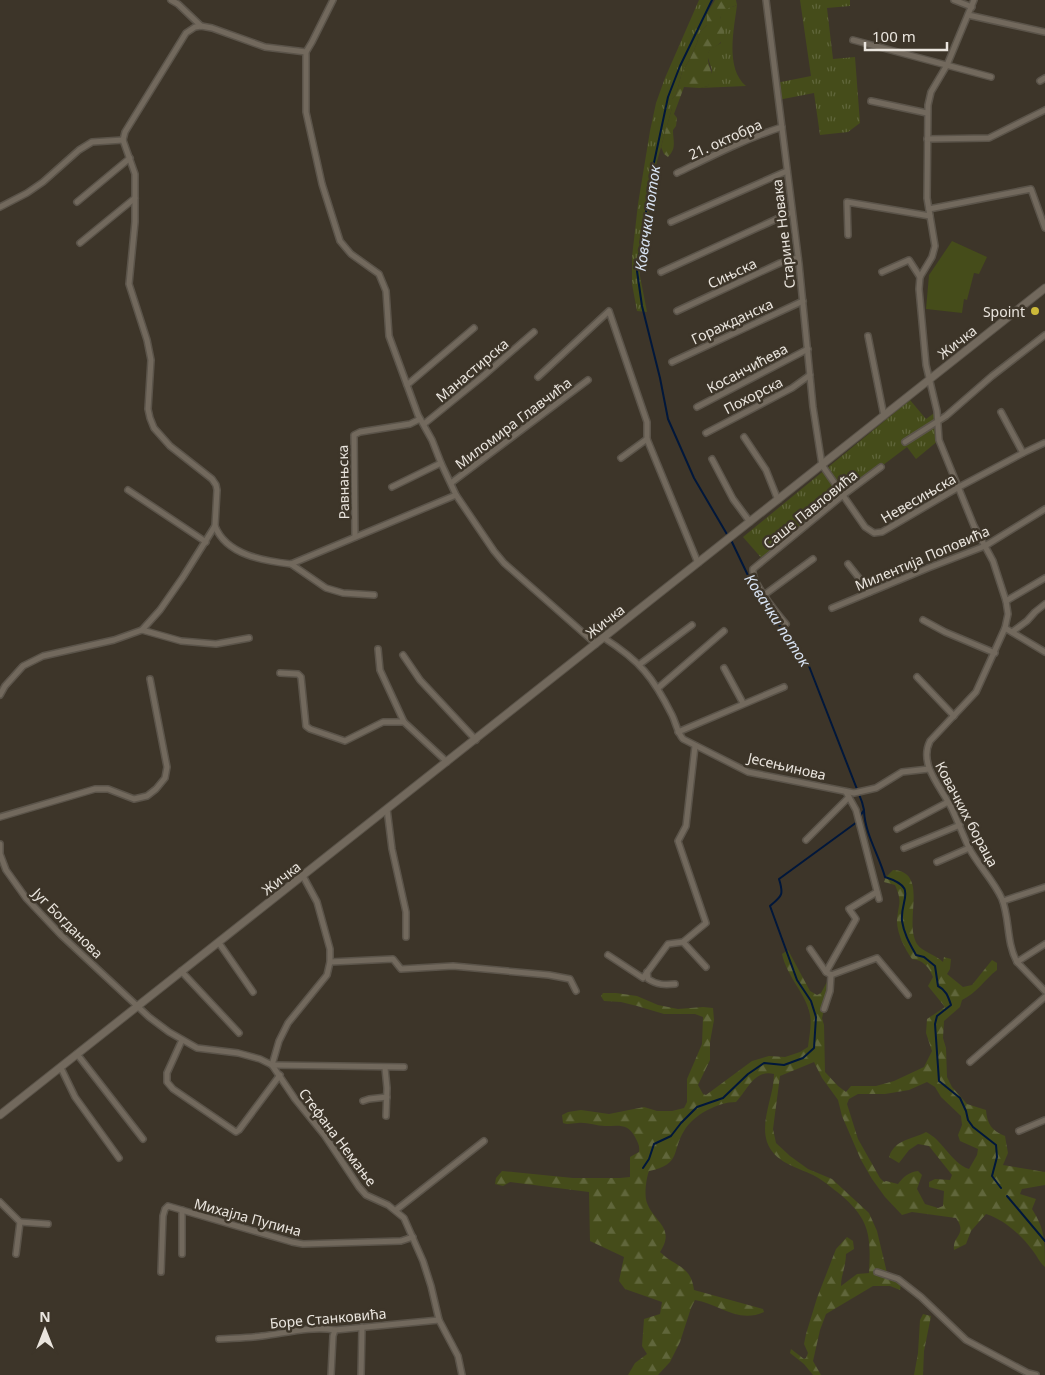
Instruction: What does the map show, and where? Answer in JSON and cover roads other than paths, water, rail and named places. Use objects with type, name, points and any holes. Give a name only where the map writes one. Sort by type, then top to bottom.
[{"type":"main road","name":"Жичка","points":[[0,1116],[1045,288]]},
{"type":"street","points":[[171,0],[202,26],[265,47],[306,52]]},
{"type":"street","points":[[333,0],[306,52],[306,112],[322,184],[340,241],[350,254],[379,274],[386,291],[389,336],[420,419],[456,495],[504,563],[596,644]]},
{"type":"street","name":"Старине Новака","points":[[766,0],[822,465]]},
{"type":"street","points":[[954,0],[972,7]]},
{"type":"street","points":[[882,272],[909,260],[920,277],[934,252],[934,239],[929,213],[927,113],[932,92],[947,65],[974,0]]},
{"type":"street","points":[[968,15],[1045,32]]},
{"type":"street","points":[[202,26],[195,27],[186,33],[125,132],[123,140],[135,174],[134,234],[129,284],[151,360],[148,409],[150,418],[154,428],[170,446],[212,479],[216,485],[215,526],[218,534],[226,542],[243,553],[265,561],[291,564],[326,588],[343,593],[374,595]]},
{"type":"street","points":[[853,40],[991,77]]},
{"type":"street","points":[[871,101],[927,113]]},
{"type":"street","points":[[928,139],[988,138],[1045,110]]},
{"type":"street","name":"21. октобра","points":[[677,173],[727,148],[782,127]]},
{"type":"street","points":[[0,207],[43,182],[79,150],[92,142],[123,140]]},
{"type":"street","points":[[77,202],[130,158]]},
{"type":"street","points":[[671,222],[787,171]]},
{"type":"street","points":[[848,236],[847,202],[929,213],[1031,189],[1045,228]]},
{"type":"street","points":[[80,243],[135,198]]},
{"type":"street","points":[[661,272],[792,212]]},
{"type":"street","name":"Сињска","points":[[677,311],[780,263],[798,258]]},
{"type":"street","name":"Ковачких бораца","points":[[920,277],[919,289],[923,348],[938,422],[939,440],[974,526],[993,561],[1006,600],[1008,614],[1005,628],[995,653],[976,692],[936,734],[927,747],[926,754],[929,769],[960,825],[970,848],[1003,902],[1011,950],[1017,962],[1045,991]]},
{"type":"street","name":"Горажданска","points":[[672,362],[803,301]]},
{"type":"street","points":[[538,378],[609,311],[646,422],[647,439],[698,563]]},
{"type":"street","points":[[407,385],[474,328]]},
{"type":"street","name":"Манастирска","points":[[424,424],[534,332]]},
{"type":"street","points":[[905,442],[958,407],[992,376],[1045,335]]},
{"type":"street","points":[[868,336],[884,416]]},
{"type":"street","name":"Косанчићева","points":[[697,407],[808,349]]},
{"type":"street","name":"Похорска","points":[[706,433],[792,388],[810,376]]},
{"type":"street","name":"Миломира Главчића","points":[[451,483],[588,380]]},
{"type":"street","points":[[1001,412],[1023,453]]},
{"type":"street","name":"Равнањска","points":[[355,537],[354,435],[360,432],[410,424],[420,419]]},
{"type":"street","points":[[744,437],[766,470],[778,500]]},
{"type":"street","points":[[621,458],[647,439]]},
{"type":"street","name":"Невесињска","points":[[822,465],[864,527],[874,533],[879,533],[959,487],[1044,443]]},
{"type":"street","points":[[712,459],[733,499],[750,522]]},
{"type":"street","points":[[392,487],[441,463]]},
{"type":"street","name":"Саше Павловића","points":[[786,624],[764,595],[754,578],[753,569],[842,496],[881,467]]},
{"type":"street","points":[[128,490],[206,542]]},
{"type":"street","points":[[291,564],[456,495]]},
{"type":"street","name":"Милентија Поповића","points":[[832,608],[985,546],[1045,509]]},
{"type":"street","points":[[0,695],[5,686],[23,666],[37,659],[114,640],[142,630],[160,610],[215,526]]},
{"type":"street","points":[[764,595],[813,559]]},
{"type":"street","points":[[848,564],[870,592]]},
{"type":"street","points":[[1006,600],[1045,578]]},
{"type":"street","points":[[1012,632],[1028,621],[1045,604]]},
{"type":"street","points":[[923,620],[945,632],[995,653]]},
{"type":"street","points":[[640,664],[692,625]]},
{"type":"street","points":[[1005,628],[1045,652]]},
{"type":"street","points":[[142,630],[181,641],[216,644],[249,638]]},
{"type":"street","points":[[658,688],[724,631]]},
{"type":"street","name":"Јесењинова","points":[[604,638],[622,649],[640,664],[653,679],[683,740],[748,772],[848,794],[876,788],[902,772],[929,769]]},
{"type":"street","points":[[378,649],[380,670],[404,722],[447,762]]},
{"type":"street","points":[[403,654],[420,680],[476,740]]},
{"type":"street","points":[[724,668],[743,703]]},
{"type":"street","points":[[280,673],[298,674],[302,677],[306,726],[310,729],[345,741],[383,722],[404,722]]},
{"type":"street","points":[[917,677],[954,716]]},
{"type":"street","points":[[0,817],[95,789],[108,789],[134,799],[147,796],[156,789],[164,778],[167,767],[150,679]]},
{"type":"street","points":[[678,732],[784,687]]},
{"type":"street","points":[[608,955],[643,978],[668,944],[683,942],[706,923],[678,841],[686,826],[695,746]]},
{"type":"street","points":[[806,840],[848,794],[860,824],[879,899]]},
{"type":"street","points":[[897,829],[948,802]]},
{"type":"street","points":[[387,809],[392,849],[406,912],[406,937]]},
{"type":"street","points":[[904,848],[960,825]]},
{"type":"street","name":"Југ Богданова","points":[[0,844],[0,854],[6,870],[26,898],[61,935],[139,1006]]},
{"type":"street","points":[[937,862],[970,848]]},
{"type":"street","points":[[272,1065],[279,1040],[288,1022],[326,975],[330,962],[330,949],[317,902],[303,876]]},
{"type":"street","points":[[1003,902],[1045,887]]},
{"type":"street","points":[[828,973],[856,919],[849,909],[876,892]]},
{"type":"street","points":[[219,942],[253,992]]},
{"type":"street","points":[[683,942],[706,967]]},
{"type":"street","points":[[1017,962],[1045,944]]},
{"type":"street","points":[[810,949],[828,973],[830,991],[824,1009]]},
{"type":"street","points":[[828,973],[877,958],[908,995]]},
{"type":"street","points":[[330,962],[393,959],[401,969],[453,966],[549,975],[570,979],[576,991]]},
{"type":"street","points":[[181,971],[240,1033]]},
{"type":"street","points":[[647,972],[648,979],[653,982],[663,985],[675,984]]},
{"type":"street","points":[[970,1062],[1045,997]]},
{"type":"street","points":[[139,1006],[149,1017],[197,1048],[238,1053],[260,1059],[272,1065],[404,1067]]},
{"type":"street","points":[[182,1040],[167,1073],[166,1082],[173,1089],[236,1132],[280,1075]]},
{"type":"street","points":[[77,1054],[143,1139]]},
{"type":"street","name":"Стефана Немање","points":[[272,1065],[295,1099],[336,1152],[359,1187],[366,1195],[396,1210],[404,1218],[431,1286],[439,1320],[458,1356],[462,1375]]},
{"type":"street","points":[[61,1068],[74,1097],[119,1158]]},
{"type":"street","points":[[386,1068],[386,1116]]},
{"type":"street","points":[[363,1101],[387,1096]]},
{"type":"street","points":[[1019,1131],[1045,1120]]},
{"type":"street","points":[[396,1210],[484,1141]]},
{"type":"street","points":[[0,1202],[20,1222],[48,1224]]},
{"type":"street","name":"Михајла Пупина","points":[[161,1272],[163,1216],[168,1206],[303,1244],[401,1241],[413,1237]]},
{"type":"street","points":[[182,1210],[182,1254]]},
{"type":"street","points":[[16,1254],[20,1222]]},
{"type":"street","points":[[877,1272],[898,1279],[921,1297],[966,1340],[1028,1373],[1036,1375]]},
{"type":"street","name":"Боре Станковића","points":[[219,1339],[262,1336],[303,1330],[335,1330],[439,1320]]},
{"type":"street","points":[[361,1375],[362,1327]]},
{"type":"street","points":[[331,1375],[332,1336],[335,1330]]},
{"type":"waterway","name":"Ковачки поток","points":[[712,0],[680,66],[668,97],[652,172],[637,271],[642,306],[668,419],[694,478],[728,536]]},
{"type":"waterway","name":"Ковачки поток","points":[[731,540],[754,588],[778,624],[807,661],[862,802],[864,810],[859,818]]},
{"type":"waterway","points":[[864,811],[867,828],[885,877],[902,885],[905,890],[902,921],[908,939],[916,955],[924,957],[935,966],[938,986],[943,989],[951,1005],[937,1016],[935,1024],[939,1081],[960,1098],[968,1120],[973,1127],[996,1145],[997,1157],[992,1176],[1001,1188]]},
{"type":"waterway","name":"Ковачки поток","points":[[643,1168],[649,1159],[654,1144],[671,1136],[697,1107],[723,1098],[748,1074],[764,1063],[784,1065],[803,1058],[814,1048],[816,1017],[811,1001],[797,980],[770,906],[781,895],[779,879],[857,822]]},
{"type":"waterway","points":[[1007,1196],[1045,1241]]},
{"type":"place","name":"Spoint","points":[[1035,311]]}]
